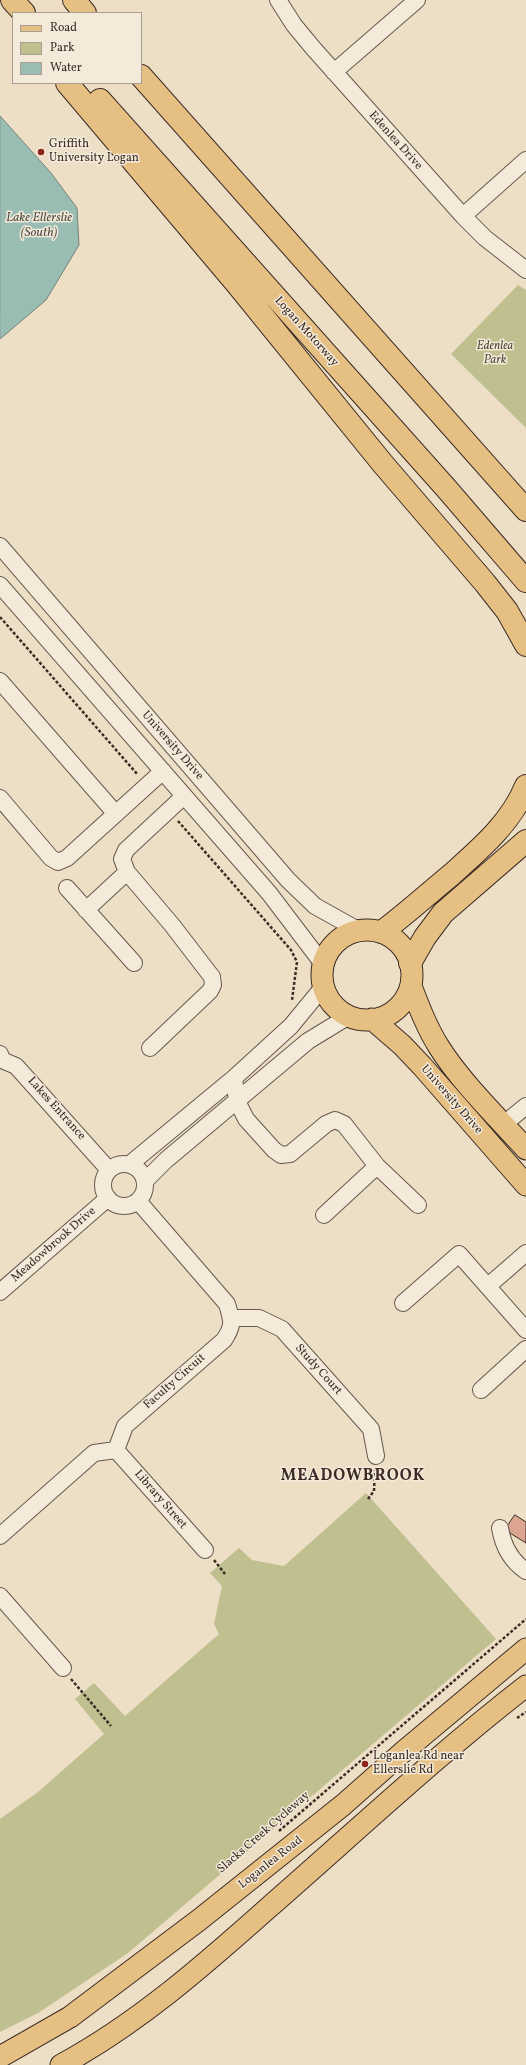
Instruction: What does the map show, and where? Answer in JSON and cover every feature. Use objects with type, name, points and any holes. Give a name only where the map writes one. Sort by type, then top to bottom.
[{"type":"highway","points":[[12,0],[23,12]]},
{"type":"highway","points":[[74,0],[84,12]]},
{"type":"highway","points":[[142,77],[526,510]]},
{"type":"highway","points":[[68,84],[193,232],[363,440],[508,611],[526,645]]},
{"type":"highway","name":"Logan Motorway","points":[[87,84],[446,488],[526,581]]},
{"type":"highway","points":[[382,932],[415,906],[494,835],[511,814],[526,786]]},
{"type":"highway","points":[[410,963],[425,936],[443,913],[526,841]]},
{"type":"main road","points":[[370,929],[382,932],[395,939],[405,950],[412,974],[410,986],[405,999],[397,1009],[385,1016],[372,1020],[361,1020],[338,1010],[329,1000],[323,987],[321,976],[322,964],[327,952],[335,942],[346,934],[358,930],[370,929]]},
{"type":"main road","name":"University Drive","points":[[410,986],[424,1019],[440,1049],[526,1149]]},
{"type":"main road","name":"University Drive","points":[[372,1020],[402,1045],[422,1066],[526,1185]]},
{"type":"main road","name":"Loganlea Road","points":[[0,2057],[70,2017],[199,1920],[343,1805],[403,1752],[526,1649]]},
{"type":"main road","points":[[61,2065],[120,2028],[214,1956],[460,1739],[526,1686]]},
{"type":"street","name":"Edenlea Drive","points":[[278,0],[294,25],[334,72],[463,216],[485,238],[526,270]]},
{"type":"street","points":[[334,72],[417,0]]},
{"type":"street","points":[[463,216],[526,160]]},
{"type":"street","name":"University Drive","points":[[0,546],[288,880],[315,906],[358,930]]},
{"type":"street","name":"University Drive","points":[[0,585],[269,893],[322,964]]},
{"type":"street","points":[[0,681],[116,814]]},
{"type":"street","points":[[0,798],[51,858],[58,862],[67,858],[163,771]]},
{"type":"street","points":[[150,1048],[210,991],[213,985],[212,977],[172,925],[127,872],[122,859],[126,850],[184,796]]},
{"type":"street","points":[[86,910],[127,872]]},
{"type":"street","points":[[67,888],[134,963]]},
{"type":"street","points":[[130,1164],[234,1078],[291,1026],[323,987]]},
{"type":"street","points":[[145,1181],[166,1160],[308,1040],[349,1016]]},
{"type":"street","name":"Lakes Entrance","points":[[1,1058],[16,1066],[109,1170]]},
{"type":"street","points":[[234,1078],[237,1101],[246,1118],[274,1150],[281,1154],[290,1154],[298,1149],[326,1124],[335,1120],[344,1124],[377,1166],[418,1205]]},
{"type":"street","points":[[504,1124],[526,1106]]},
{"type":"street","points":[[122,1164],[130,1164],[142,1173],[145,1181],[143,1195],[138,1201],[126,1206],[114,1203],[108,1198],[104,1189],[104,1182],[109,1170],[122,1164]]},
{"type":"street","points":[[324,1215],[377,1166]]},
{"type":"street","name":"Meadowbrook Drive","points":[[0,1292],[108,1198]]},
{"type":"street","points":[[138,1201],[227,1304],[232,1318]]},
{"type":"street","points":[[488,1286],[526,1253]]},
{"type":"street","points":[[403,1303],[459,1254],[526,1330]]},
{"type":"street","name":"Faculty Circuit","points":[[116,1450],[125,1426],[224,1340],[232,1328],[232,1318]]},
{"type":"street","name":"Study Court","points":[[232,1318],[259,1318],[282,1329],[371,1429],[376,1456]]},
{"type":"street","points":[[481,1390],[526,1349]]},
{"type":"street","points":[[0,1536],[94,1453],[116,1450]]},
{"type":"street","name":"Library Street","points":[[116,1450],[205,1550]]},
{"type":"street","points":[[500,1528],[503,1544],[520,1567],[526,1571]]},
{"type":"street","points":[[0,1596],[63,1668]]},
{"type":"path","points":[[368,1499],[374,1491],[376,1456]]},
{"type":"path","name":"Slacks Creek Cycleway","points":[[278,1832],[526,1619]]},
{"type":"path","points":[[63,1668],[111,1726]]},
{"type":"green space","name":"Edenlea Park","points":[[518,285],[526,290],[526,428],[451,354]]},
{"type":"green space","points":[[366,1493],[496,1639],[128,1953],[38,2013],[0,2032],[0,1819],[38,1792],[104,1734],[75,1699],[94,1683],[125,1716],[219,1634],[214,1624],[222,1586],[210,1573],[239,1548],[252,1560],[284,1566]]},
{"type":"water","name":"Lake Ellerslie (South)","points":[[0,116],[51,173],[77,208],[79,245],[46,300],[0,339]]},
{"type":"building","points":[[515,1515],[526,1522],[526,1543],[505,1530]]},
{"type":"place","name":"Griffith University Logan","points":[[41,152]]},
{"type":"place","name":"Loganlea Rd near Ellerslie Rd","points":[[365,1764]]},
{"type":"district","name":"MEADOWBROOK","points":[[353,1477]]}]
